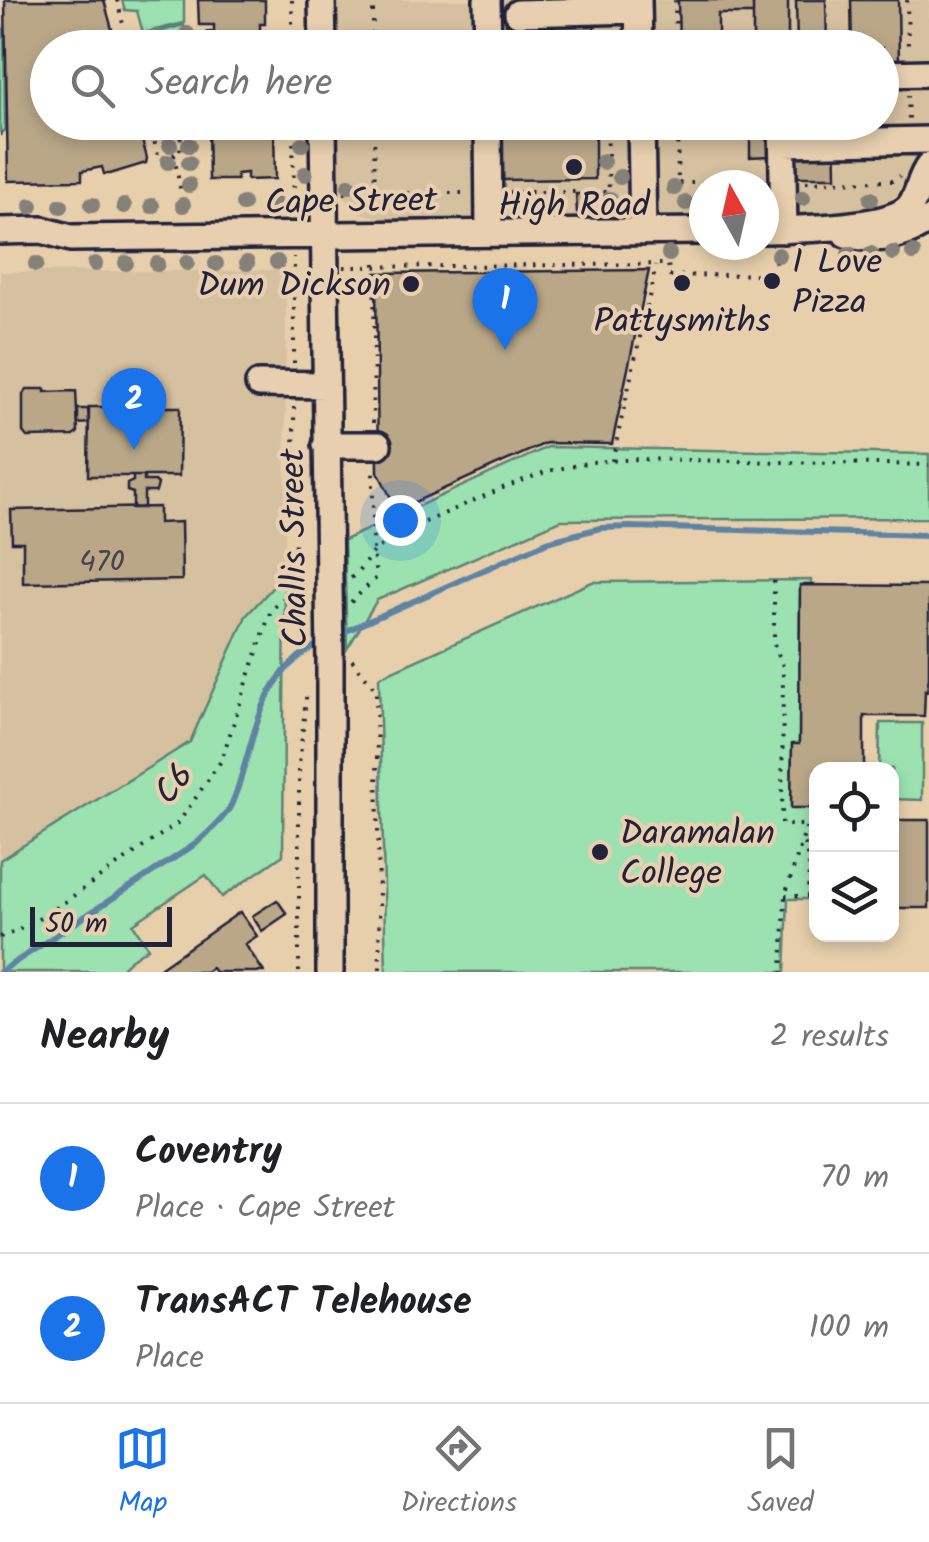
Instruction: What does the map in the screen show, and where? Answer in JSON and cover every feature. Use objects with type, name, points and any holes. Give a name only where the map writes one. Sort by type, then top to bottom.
[{"type":"street","points":[[322,0],[322,30]]},
{"type":"street","points":[[487,0],[488,30]]},
{"type":"street","points":[[518,13],[638,5],[639,30]]},
{"type":"street","points":[[899,74],[929,73]]},
{"type":"street","points":[[899,139],[929,140]]},
{"type":"street","name":"Challis Street","points":[[323,140],[328,620],[338,657],[330,972]]},
{"type":"street","points":[[488,140],[489,233]]},
{"type":"street","points":[[640,140],[643,232]]},
{"type":"street","points":[[779,172],[781,140]]},
{"type":"street","points":[[779,236],[896,217],[911,205],[922,174],[929,166]]},
{"type":"street","points":[[826,229],[865,239],[896,236],[929,220]]},
{"type":"street","name":"Cape Street","points":[[0,231],[42,230],[72,238],[689,231]]},
{"type":"street","points":[[259,384],[326,384]]},
{"type":"street","points":[[326,445],[375,445]]},
{"type":"path","points":[[116,0],[124,30]]},
{"type":"path","points":[[292,0],[292,30]]},
{"type":"path","points":[[373,0],[373,30]]},
{"type":"path","points":[[676,0],[676,30]]},
{"type":"path","points":[[154,140],[159,160],[180,153],[181,140]]},
{"type":"path","points":[[293,140],[296,588],[328,620],[376,578],[374,140]]},
{"type":"path","points":[[608,140],[609,192]]},
{"type":"path","points":[[677,140],[678,184]]},
{"type":"path","points":[[174,155],[181,194]]},
{"type":"path","points":[[375,267],[668,264],[670,276],[775,274],[775,260]]},
{"type":"path","points":[[612,461],[657,264]]},
{"type":"path","points":[[344,580],[398,534],[504,487],[548,471],[592,462],[658,459],[929,465]]},
{"type":"path","points":[[774,580],[774,644],[783,666],[782,825],[807,825],[786,896],[782,972]]},
{"type":"path","name":"C6","points":[[0,937],[49,913],[179,822],[220,761],[270,610],[296,588]]},
{"type":"path","points":[[338,657],[376,690],[380,972]]},
{"type":"path","points":[[299,972],[299,765],[307,687]]},
{"type":"path","points":[[786,896],[808,896],[809,866],[804,838]]},
{"type":"shaded area","points":[[334,0],[929,0],[929,149],[907,188],[871,213],[779,215],[779,170],[689,170],[689,216],[394,221],[356,212],[335,186],[334,140],[899,140],[899,30],[333,30]]},
{"type":"shaded area","points":[[286,270],[285,574],[246,616],[191,742],[0,860],[0,272]]},
{"type":"green space","points":[[122,0],[184,0],[184,23],[142,30],[137,11],[125,10]]},
{"type":"green space","points":[[0,29],[4,29],[5,131],[0,131]]},
{"type":"green space","points":[[548,447],[929,454],[929,518],[561,520],[377,600],[347,649],[344,540]]},
{"type":"green space","points":[[285,574],[283,855],[222,897],[206,875],[133,924],[148,948],[118,972],[0,972],[0,860],[190,742],[246,616]]},
{"type":"green space","name":"Daramalan College","points":[[811,580],[811,585],[800,585],[799,744],[792,745],[791,807],[809,808],[809,899],[788,899],[785,972],[386,972],[379,677],[592,582]]},
{"type":"green space","points":[[880,723],[922,723],[922,800],[899,799],[899,762],[879,762]]},
{"type":"building","points":[[5,0],[104,0],[112,30],[30,30],[30,140],[142,140],[146,163],[110,174],[104,174],[102,167],[82,171],[82,180],[8,181]]},
{"type":"building","points":[[198,0],[265,0],[265,24],[260,24],[260,30],[214,30],[214,25],[199,25]]},
{"type":"building","points":[[594,0],[594,30],[506,30],[506,18],[549,18]]},
{"type":"building","points":[[678,0],[753,0],[753,14],[718,14],[718,30],[679,30]]},
{"type":"building","points":[[753,0],[788,0],[788,30],[753,30]]},
{"type":"building","points":[[796,0],[826,0],[827,30],[797,30]]},
{"type":"building","points":[[851,0],[898,0],[898,30],[852,30]]},
{"type":"building","points":[[208,140],[274,140],[275,179],[247,180],[247,173],[237,174],[237,180],[209,180]]},
{"type":"building","points":[[501,140],[595,140],[595,179],[501,180]]},
{"type":"building","points":[[750,140],[769,140],[769,156],[750,157]]},
{"type":"building","points":[[768,140],[835,140],[836,177],[791,177],[791,145],[768,145]]},
{"type":"building","points":[[576,194],[590,194],[591,213],[577,213]]},
{"type":"building","points":[[649,270],[612,444],[546,443],[397,510],[378,472],[376,273]]},
{"type":"building","points":[[27,389],[76,391],[78,432],[74,436],[27,437],[23,432],[23,394]]},
{"type":"building","points":[[89,407],[180,407],[179,476],[88,476]]},
{"type":"building","points":[[78,409],[88,409],[89,423],[78,424]]},
{"type":"building","points":[[133,476],[144,476],[144,481],[158,484],[156,492],[144,492],[144,508],[133,508],[133,493],[127,491]]},
{"type":"building","points":[[159,507],[159,523],[181,522],[182,580],[23,583],[23,542],[12,542],[11,510]]},
{"type":"building","points":[[800,585],[929,586],[929,677],[924,716],[864,716],[864,762],[809,762],[809,808],[791,808],[792,744],[799,744]]},
{"type":"building","points":[[899,820],[929,820],[929,908],[899,908]]},
{"type":"building","points":[[277,900],[287,914],[262,931],[252,916]]},
{"type":"building","points":[[240,912],[257,936],[245,944],[264,972],[215,972],[212,968],[206,972],[164,972],[161,967]]},
{"type":"waterway","points":[[337,635],[547,542],[600,528],[929,535]]},
{"type":"waterway","points":[[0,972],[197,843],[218,823],[234,798],[269,694],[290,665],[321,643]]},
{"type":"place","name":"High Road","points":[[574,167]]},
{"type":"place","name":"I Love Pizza","points":[[772,281]]},
{"type":"place","name":"Pattysmiths","points":[[682,283]]},
{"type":"place","name":"Dum Dickson","points":[[411,284]]},
{"type":"place","name":"Coventry","points":[[505,350]]},
{"type":"place","name":"TransACT Telehouse","points":[[134,450]]},
{"type":"place","name":"Daramalan College","points":[[600,852]]}]
